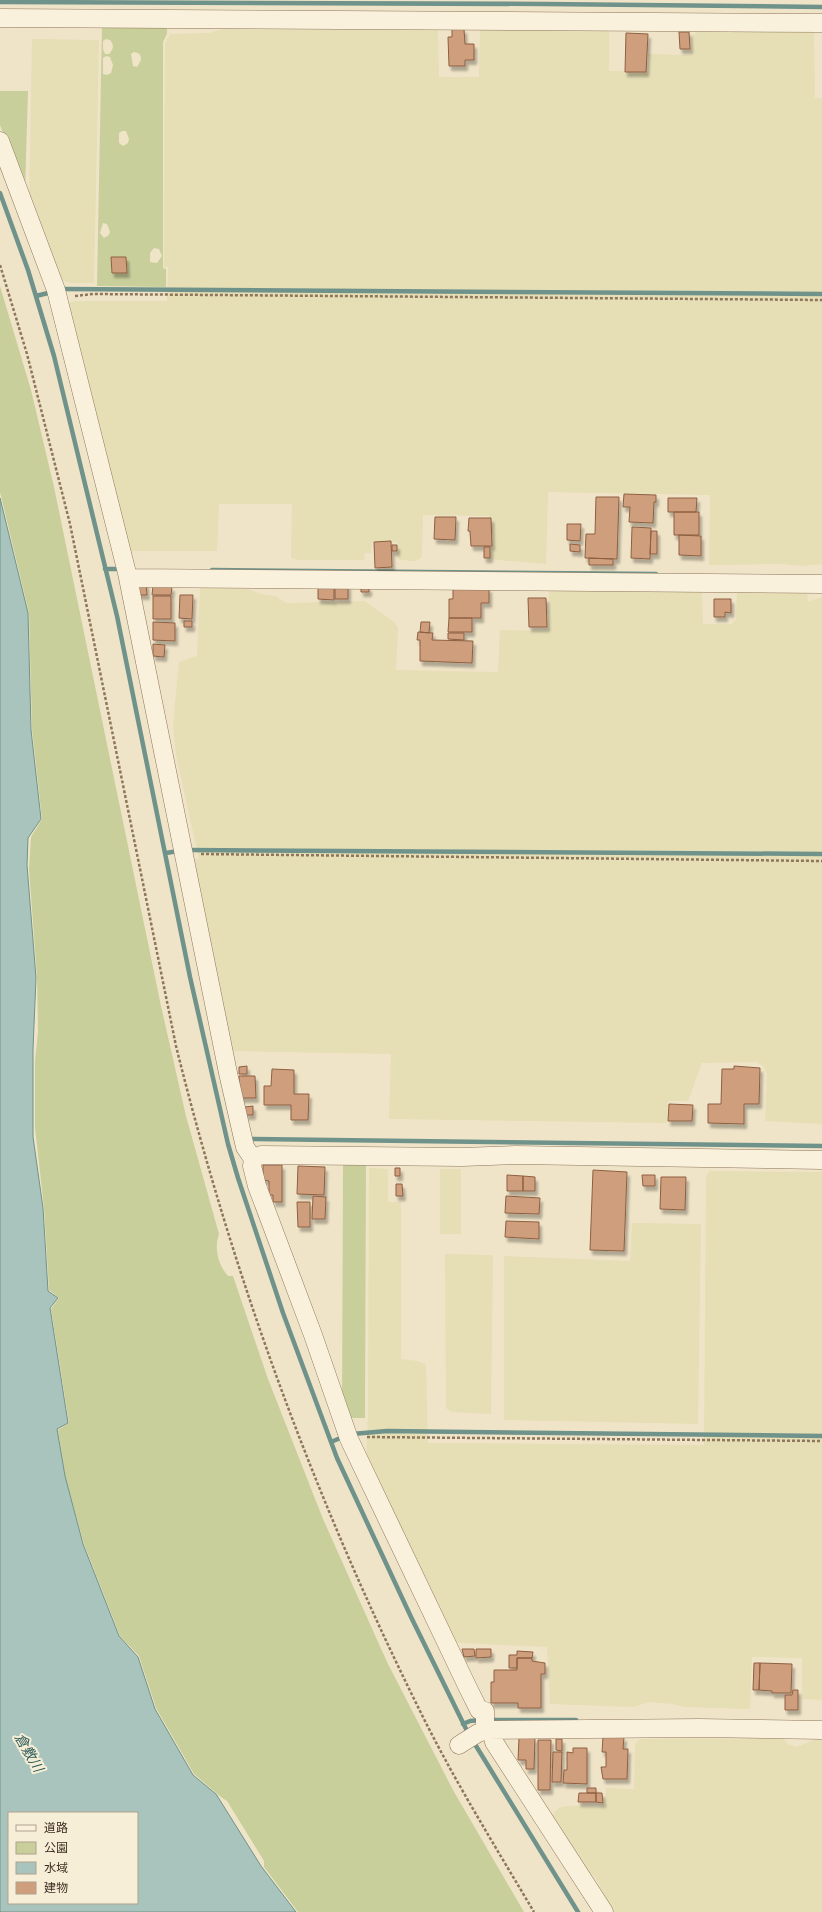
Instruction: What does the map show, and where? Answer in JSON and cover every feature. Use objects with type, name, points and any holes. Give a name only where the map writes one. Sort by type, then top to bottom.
[{"type":"street","points":[[0,18],[822,23]]},
{"type":"street","points":[[0,141],[59,301],[127,572],[228,1073],[257,1186],[300,1300],[348,1437],[471,1694],[479,1710],[485,1711],[479,1731]]},
{"type":"street","points":[[127,572],[822,584]]},
{"type":"street","points":[[247,1146],[261,1155],[462,1157],[516,1155],[822,1160]]},
{"type":"street","points":[[479,1731],[699,1728],[822,1730]]},
{"type":"street","points":[[479,1731],[494,1742],[604,1912]]},
{"type":"path","points":[[59,301],[73,296],[93,294],[822,300]]},
{"type":"path","points":[[184,856],[212,854],[822,861]]},
{"type":"path","points":[[348,1437],[396,1436],[822,1441]]},
{"type":"shaded area","points":[[223,29],[438,30],[439,77],[479,77],[480,30],[609,30],[609,71],[648,72],[648,54],[691,55],[692,36],[701,29],[814,31],[815,98],[822,98],[822,564],[804,566],[783,564],[709,565],[710,495],[548,492],[546,564],[488,559],[489,516],[423,515],[422,553],[421,558],[416,561],[400,560],[397,558],[397,542],[372,542],[371,553],[365,553],[364,560],[297,560],[291,558],[292,504],[219,504],[217,551],[128,551],[67,308],[69,303],[75,301],[167,301],[168,267],[164,267],[165,43],[170,34],[209,33]]},
{"type":"shaded area","points":[[32,39],[99,40],[94,283],[71,283],[61,280],[29,201]]},
{"type":"shaded area","points":[[200,588],[248,589],[261,594],[276,596],[286,603],[365,601],[394,622],[398,628],[396,670],[498,672],[500,630],[548,631],[549,588],[702,591],[703,624],[731,624],[736,620],[737,591],[807,591],[808,602],[822,597],[822,1124],[765,1121],[767,1074],[763,1066],[756,1062],[702,1063],[688,1101],[668,1101],[667,1123],[389,1119],[391,1054],[230,1051],[193,859],[199,859],[176,755],[173,725],[179,662],[197,656]]},
{"type":"shaded area","points":[[369,1168],[388,1169],[388,1202],[401,1202],[401,1359],[418,1361],[426,1365],[428,1443],[704,1445],[706,1178],[709,1171],[822,1172],[822,1700],[802,1699],[802,1658],[752,1657],[750,1709],[684,1707],[673,1704],[648,1702],[634,1707],[550,1704],[547,1647],[461,1643],[453,1641],[366,1462],[368,1412]]},
{"type":"shaded area","points":[[440,1169],[461,1169],[461,1234],[440,1234]]},
{"type":"shaded area","points":[[632,1223],[701,1224],[698,1424],[504,1420],[504,1256],[630,1261]]},
{"type":"shaded area","points":[[445,1254],[493,1255],[491,1414],[451,1412],[446,1408]]},
{"type":"shaded area","points":[[783,1738],[788,1744],[797,1747],[816,1739],[822,1739],[822,1912],[613,1912],[595,1877],[588,1871],[552,1819],[553,1814],[558,1808],[566,1806],[605,1807],[606,1788],[634,1789],[635,1744],[640,1739]]},
{"type":"green space","points":[[102,23],[167,23],[167,34],[163,42],[163,268],[166,269],[166,287],[97,286]],"holes":[[[106,39],[110,40],[112,44],[113,49],[109,54],[105,54],[103,49],[103,41]],[[134,52],[140,54],[141,60],[137,67],[133,66],[131,54]],[[106,56],[110,57],[113,65],[111,73],[107,75],[103,74],[103,58]],[[126,131],[129,139],[128,143],[123,146],[119,143],[119,133]],[[103,223],[107,224],[110,232],[109,235],[104,238],[100,233]],[[154,248],[159,249],[162,256],[157,263],[150,262],[150,253]],[[111,257],[126,257],[127,273],[112,273]]]},
{"type":"green space","points":[[0,91],[28,91],[25,192],[0,125]]},
{"type":"green space","points":[[0,286],[31,390],[54,487],[161,1006],[186,1116],[219,1234],[217,1251],[219,1262],[228,1276],[233,1276],[268,1379],[323,1519],[387,1662],[453,1790],[524,1912],[298,1912],[264,1867],[264,1861],[227,1801],[194,1774],[156,1708],[139,1656],[120,1636],[84,1544],[65,1476],[58,1430],[69,1423],[51,1309],[59,1298],[49,1290],[44,1208],[35,1128],[35,1061],[38,1031],[37,977],[29,869],[31,837],[42,819],[32,729],[29,613],[0,492]]},
{"type":"green space","points":[[343,1164],[366,1165],[365,1418],[344,1418],[342,1404]]},
{"type":"water","name":"倉敷川","points":[[0,498],[28,613],[31,730],[41,819],[28,838],[27,865],[36,978],[33,1049],[33,1137],[43,1208],[48,1291],[58,1298],[50,1308],[68,1423],[57,1429],[65,1476],[83,1544],[119,1636],[138,1657],[155,1709],[193,1775],[216,1794],[261,1866],[296,1912],[0,1912]]},
{"type":"building","points":[[452,29],[464,29],[465,44],[474,44],[474,60],[465,60],[465,66],[449,66],[448,37],[452,37]]},
{"type":"building","points":[[679,32],[689,32],[690,49],[680,49]]},
{"type":"building","points":[[626,33],[648,34],[646,72],[625,72]]},
{"type":"building","points":[[111,257],[126,257],[127,273],[112,273]]},
{"type":"building","points":[[624,494],[656,495],[656,502],[654,502],[653,523],[629,522],[630,507],[623,507]]},
{"type":"building","points":[[596,497],[619,497],[617,559],[585,558],[586,534],[595,534]]},
{"type":"building","points":[[668,498],[697,498],[696,512],[668,512]]},
{"type":"building","points":[[674,512],[699,512],[699,535],[674,535]]},
{"type":"building","points":[[435,517],[456,517],[455,540],[434,539]]},
{"type":"building","points":[[469,518],[491,518],[492,546],[471,546],[470,531],[468,531]]},
{"type":"building","points":[[567,524],[581,524],[580,541],[567,540]]},
{"type":"building","points":[[632,527],[651,528],[650,559],[631,558]]},
{"type":"building","points":[[651,531],[657,531],[657,554],[650,554]]},
{"type":"building","points":[[679,535],[701,536],[701,556],[679,555]]},
{"type":"building","points":[[391,541],[392,567],[375,568],[374,542]]},
{"type":"building","points":[[570,544],[580,545],[580,552],[570,551]]},
{"type":"building","points":[[392,545],[397,545],[397,551],[392,551]]},
{"type":"building","points":[[484,547],[490,547],[490,558],[484,558]]},
{"type":"building","points":[[589,558],[613,559],[613,565],[589,565]]},
{"type":"building","points":[[146,583],[147,595],[137,595],[136,584]]},
{"type":"building","points":[[335,584],[348,585],[348,599],[335,599]]},
{"type":"building","points":[[318,585],[334,585],[334,600],[318,599]]},
{"type":"building","points":[[153,586],[172,587],[171,595],[152,595]]},
{"type":"building","points":[[361,587],[369,587],[369,592],[361,592]]},
{"type":"building","points":[[453,588],[489,588],[489,603],[481,603],[481,618],[449,618],[449,599],[453,599]]},
{"type":"building","points":[[180,595],[193,595],[192,619],[179,618]]},
{"type":"building","points":[[153,596],[171,596],[171,619],[153,619]]},
{"type":"building","points":[[528,598],[546,598],[547,627],[529,627]]},
{"type":"building","points":[[714,599],[731,599],[731,613],[725,612],[725,617],[714,617]]},
{"type":"building","points":[[449,618],[472,618],[472,632],[448,632]]},
{"type":"building","points":[[184,621],[192,621],[192,627],[184,627]]},
{"type":"building","points":[[153,622],[175,623],[175,641],[153,640]]},
{"type":"building","points":[[421,622],[430,622],[429,633],[420,632]]},
{"type":"building","points":[[418,632],[433,633],[432,640],[473,641],[472,663],[420,661],[420,640],[417,640]]},
{"type":"building","points":[[448,633],[464,633],[464,640],[448,639]]},
{"type":"building","points":[[153,644],[165,645],[164,657],[153,656]]},
{"type":"building","points":[[247,1066],[247,1074],[239,1074],[239,1067]]},
{"type":"building","points":[[734,1066],[760,1068],[759,1104],[744,1104],[744,1124],[708,1123],[708,1104],[721,1104],[722,1069],[734,1069]]},
{"type":"building","points":[[272,1069],[294,1070],[294,1094],[309,1094],[308,1120],[291,1120],[291,1105],[264,1105],[264,1086],[271,1086]]},
{"type":"building","points":[[239,1076],[255,1076],[256,1098],[239,1098]]},
{"type":"building","points":[[669,1104],[693,1105],[692,1121],[668,1121]]},
{"type":"building","points":[[253,1106],[253,1115],[246,1115],[245,1107]]},
{"type":"building","points":[[263,1165],[282,1165],[282,1202],[273,1202],[273,1195],[269,1195],[269,1181],[263,1180]]},
{"type":"building","points":[[298,1166],[325,1167],[324,1195],[297,1194]]},
{"type":"building","points":[[395,1168],[400,1168],[400,1176],[395,1176]]},
{"type":"building","points":[[593,1170],[627,1172],[624,1251],[590,1250]]},
{"type":"building","points":[[507,1175],[523,1176],[523,1191],[507,1191]]},
{"type":"building","points":[[642,1175],[655,1175],[655,1186],[643,1186]]},
{"type":"building","points":[[523,1176],[535,1177],[535,1191],[523,1191]]},
{"type":"building","points":[[661,1177],[686,1177],[685,1210],[660,1209]]},
{"type":"building","points":[[396,1184],[402,1184],[403,1196],[396,1196]]},
{"type":"building","points":[[313,1196],[326,1197],[325,1219],[312,1219]]},
{"type":"building","points":[[506,1196],[540,1198],[539,1214],[505,1213]]},
{"type":"building","points":[[297,1202],[310,1202],[310,1227],[298,1227]]},
{"type":"building","points":[[506,1221],[539,1222],[539,1239],[505,1237]]},
{"type":"building","points":[[462,1649],[474,1649],[475,1656],[464,1657]]},
{"type":"building","points":[[476,1649],[491,1649],[491,1657],[476,1658]]},
{"type":"building","points":[[517,1651],[533,1652],[532,1658],[517,1658],[517,1668],[509,1668],[509,1655],[517,1655]]},
{"type":"building","points":[[517,1658],[532,1658],[532,1661],[545,1663],[545,1674],[541,1674],[541,1708],[518,1708],[518,1703],[491,1703],[491,1682],[494,1682],[494,1670],[517,1670]]},
{"type":"building","points":[[754,1663],[760,1663],[759,1690],[753,1690]]},
{"type":"building","points":[[760,1663],[792,1664],[791,1693],[772,1693],[772,1691],[759,1690]]},
{"type":"building","points":[[793,1690],[798,1690],[798,1710],[785,1710],[785,1695],[792,1695]]},
{"type":"building","points":[[603,1737],[624,1737],[623,1749],[628,1749],[627,1779],[603,1779],[601,1767],[606,1767],[606,1752],[602,1752]]},
{"type":"building","points":[[519,1738],[535,1738],[534,1769],[526,1769],[526,1760],[518,1760]]},
{"type":"building","points":[[556,1739],[562,1739],[562,1751],[556,1750]]},
{"type":"building","points":[[538,1740],[551,1740],[550,1790],[538,1790]]},
{"type":"building","points":[[573,1748],[587,1748],[587,1784],[563,1783],[564,1770],[567,1770],[567,1752],[573,1753]]},
{"type":"building","points":[[553,1752],[562,1752],[561,1782],[552,1782]]},
{"type":"building","points":[[587,1788],[596,1788],[596,1793],[587,1793]]},
{"type":"building","points":[[579,1793],[596,1793],[596,1802],[578,1802]]},
{"type":"building","points":[[596,1793],[602,1793],[603,1803],[596,1802]]},
{"type":"waterway","points":[[0,2],[544,4],[822,7]]},
{"type":"waterway","points":[[0,193],[28,270],[54,356],[117,616],[190,977],[228,1144],[238,1178],[283,1313],[337,1458],[411,1617],[469,1735]]},
{"type":"waterway","points":[[63,289],[822,294]]},
{"type":"waterway","points":[[36,296],[52,292]]},
{"type":"waterway","points":[[105,569],[122,569]]},
{"type":"waterway","points":[[212,570],[656,574]]},
{"type":"waterway","points":[[188,850],[822,854]]},
{"type":"waterway","points":[[166,853],[178,851]]},
{"type":"waterway","points":[[248,1139],[822,1146]]},
{"type":"waterway","points":[[352,1434],[387,1431],[822,1436]]},
{"type":"waterway","points":[[331,1442],[345,1436]]},
{"type":"waterway","points":[[463,1724],[470,1721],[480,1720]]},
{"type":"waterway","points":[[488,1720],[576,1720]]},
{"type":"waterway","points":[[473,1741],[578,1912]]}]
